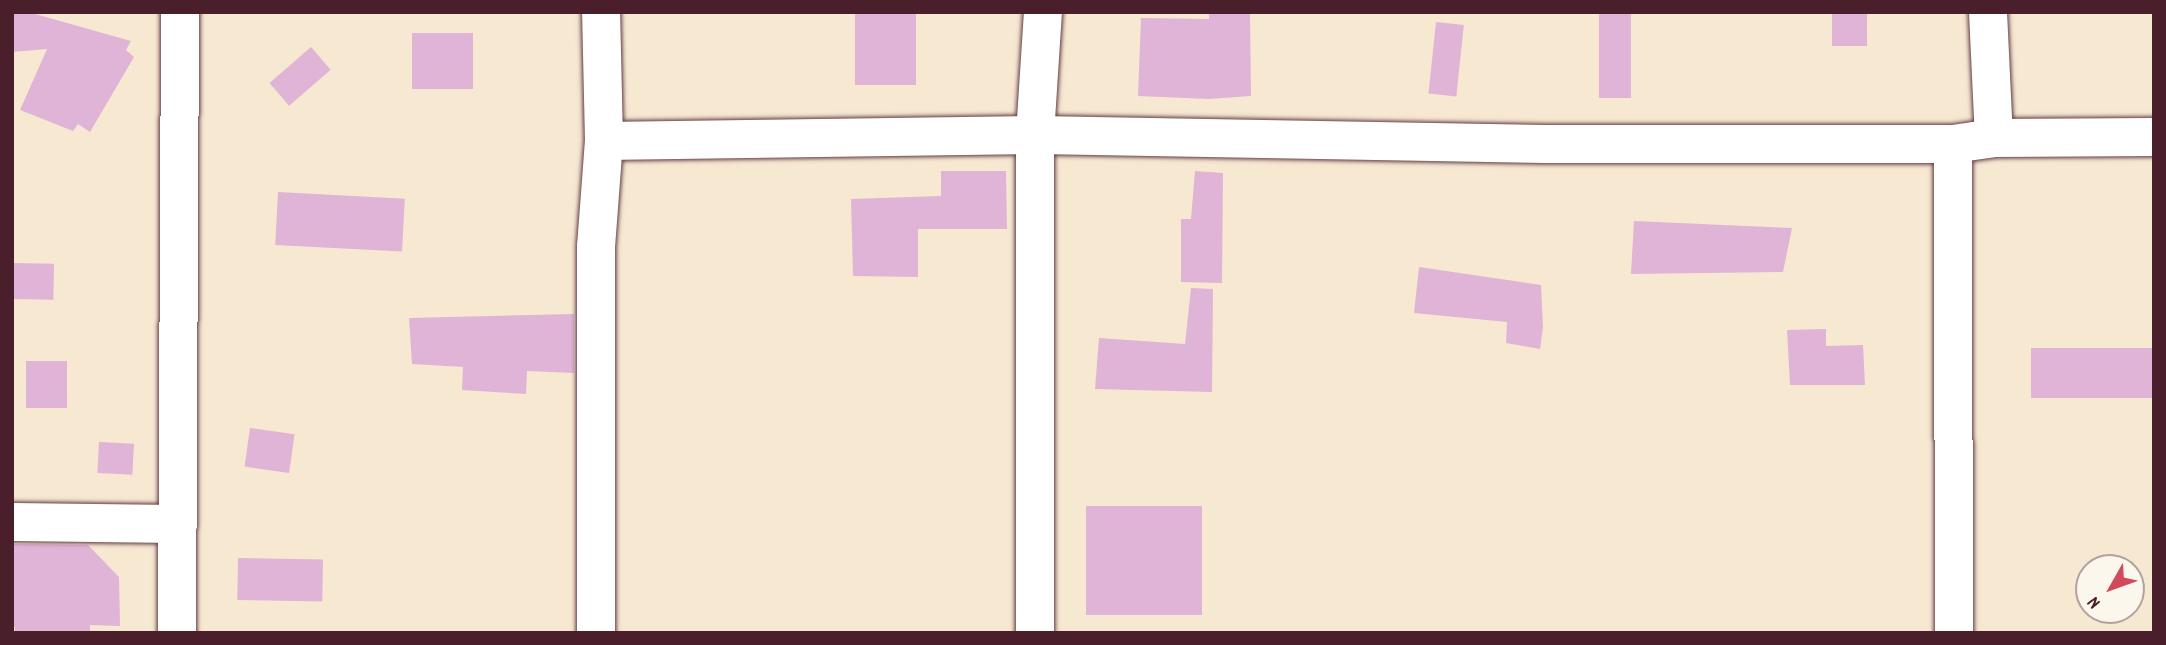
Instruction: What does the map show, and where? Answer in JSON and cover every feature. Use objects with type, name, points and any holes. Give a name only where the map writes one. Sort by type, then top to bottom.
[{"type":"street","points":[[177,633],[180,12]]},
{"type":"street","points":[[596,633],[596,247],[604,141],[601,12]]},
{"type":"street","points":[[1035,633],[1035,135],[1043,12]]},
{"type":"street","points":[[1988,12],[1994,138]]},
{"type":"street","points":[[604,141],[1035,135],[1545,144],[1953,144],[1994,138],[2154,137]]},
{"type":"street","points":[[1953,144],[1954,633]]},
{"type":"street","points":[[12,522],[178,524]]},
{"type":"building","points":[[12,12],[28,12],[131,41],[126,50],[134,57],[90,132],[78,124],[73,131],[20,110],[47,49],[12,52]]},
{"type":"building","points":[[855,12],[916,12],[916,85],[855,85]]},
{"type":"building","points":[[1209,12],[1250,12],[1251,96],[1209,99],[1138,96],[1141,18],[1209,19]]},
{"type":"building","points":[[1599,12],[1631,12],[1631,98],[1599,98]]},
{"type":"building","points":[[1832,12],[1867,12],[1867,46],[1832,46]]},
{"type":"building","points":[[1436,22],[1464,25],[1456,97],[1428,94]]},
{"type":"building","points":[[412,33],[473,33],[473,89],[412,89]]},
{"type":"building","points":[[311,47],[331,70],[289,106],[269,83]]},
{"type":"building","points":[[941,171],[1006,171],[1007,229],[918,229],[918,277],[853,276],[851,199],[941,196]]},
{"type":"building","points":[[1195,171],[1223,173],[1222,283],[1181,282],[1181,219],[1191,219]]},
{"type":"building","points":[[278,192],[405,199],[402,252],[275,245]]},
{"type":"building","points":[[1634,221],[1792,228],[1783,272],[1631,274]]},
{"type":"building","points":[[12,263],[54,264],[53,300],[12,299]]},
{"type":"building","points":[[1419,267],[1541,285],[1543,327],[1540,349],[1506,343],[1507,322],[1414,313]]},
{"type":"building","points":[[1191,288],[1213,289],[1212,392],[1095,389],[1099,338],[1185,344]]},
{"type":"building","points":[[574,314],[574,373],[527,371],[526,394],[462,390],[463,367],[412,364],[409,318]]},
{"type":"building","points":[[1826,329],[1826,346],[1863,345],[1865,385],[1790,385],[1787,330]]},
{"type":"building","points":[[2031,348],[2154,348],[2154,398],[2031,398]]},
{"type":"building","points":[[26,361],[67,361],[67,408],[26,408]]},
{"type":"building","points":[[250,428],[295,434],[289,473],[245,467]]},
{"type":"building","points":[[99,442],[134,444],[132,475],[97,473]]},
{"type":"building","points":[[1086,506],[1202,506],[1202,615],[1086,615]]},
{"type":"building","points":[[12,544],[88,545],[119,577],[120,626],[90,625],[90,633],[15,633],[15,627],[12,627]]},
{"type":"building","points":[[238,558],[323,559],[322,601],[237,600]]}]
